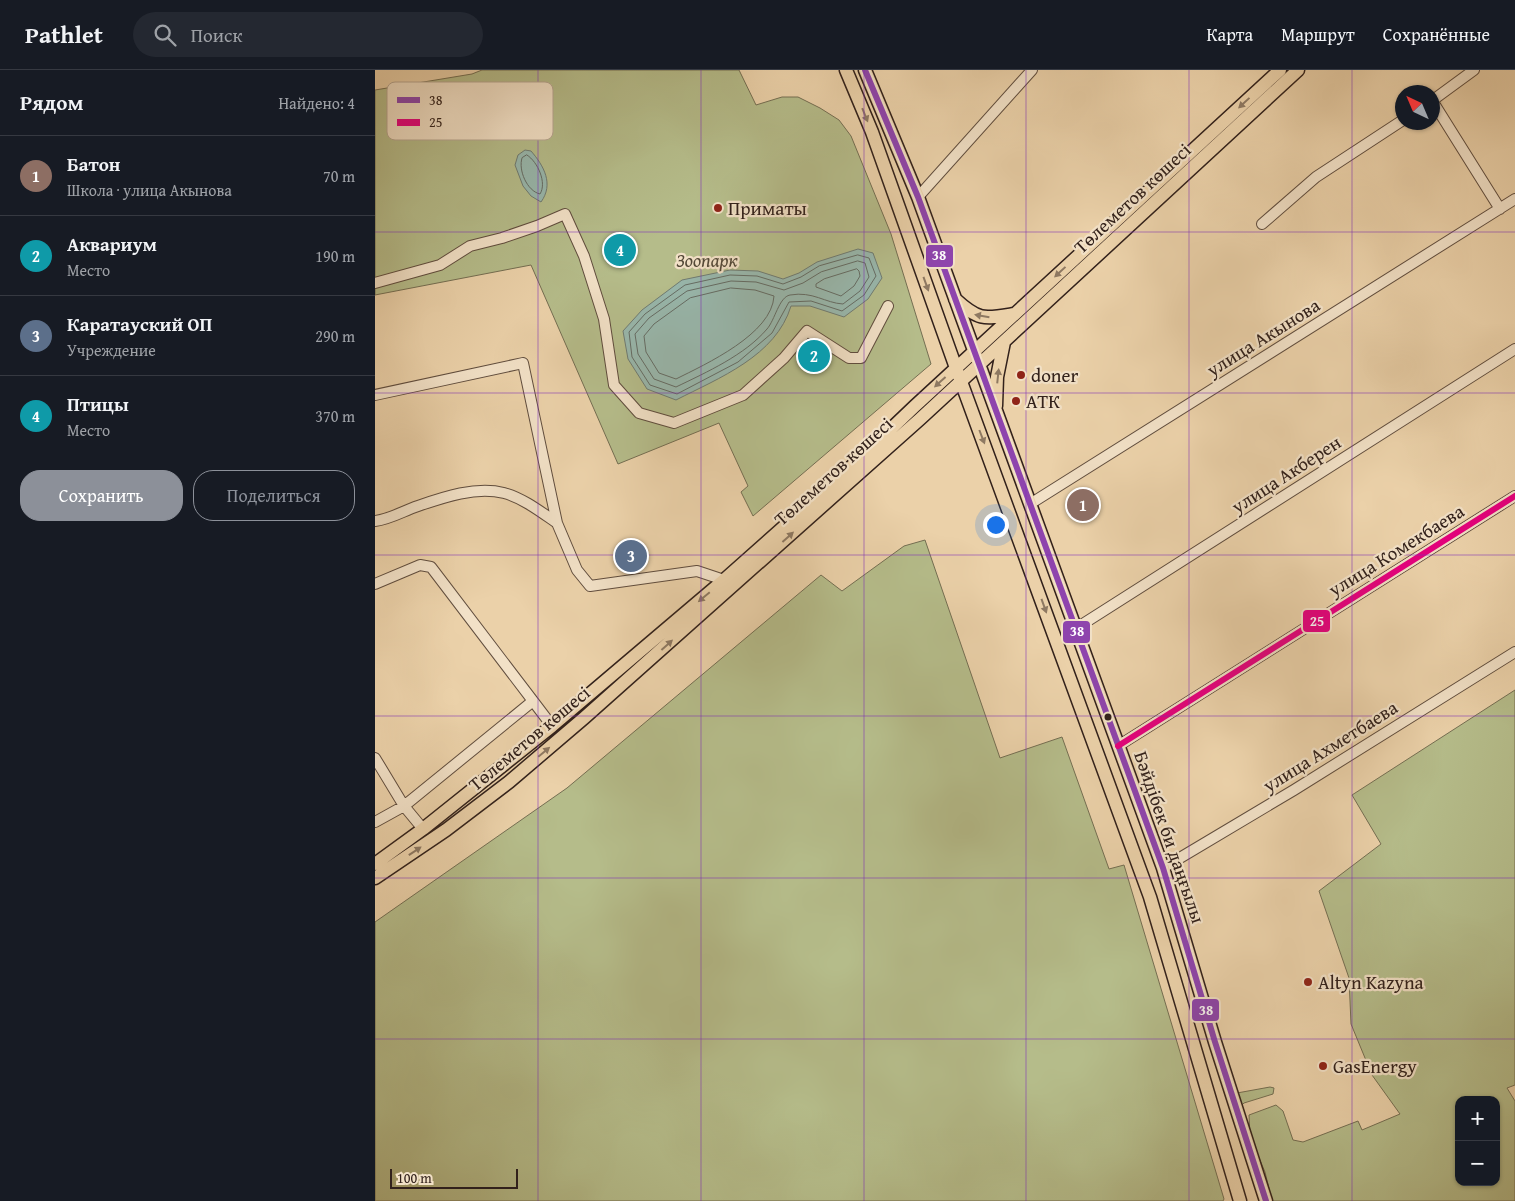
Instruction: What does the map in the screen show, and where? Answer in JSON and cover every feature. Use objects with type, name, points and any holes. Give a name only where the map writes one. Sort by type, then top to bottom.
[{"type":"main road","name":"Бәйдібек би даңғылы","points":[[846,70],[872,132],[961,382],[1150,897],[1240,1201]]},
{"type":"main road","name":"Бәйдібек би даңғылы","points":[[865,70],[918,197],[1163,868],[1215,1042],[1266,1201]]},
{"type":"main road","name":"Төлеметов көшесі","points":[[375,864],[423,830],[552,726],[724,580],[849,468],[1280,70]]},
{"type":"main road","name":"Төлеметов көшесі","points":[[375,878],[446,830],[509,782],[584,718],[979,366],[1297,70]]},
{"type":"main road","points":[[955,299],[973,314],[982,317],[1014,314]]},
{"type":"main road","points":[[995,411],[997,377],[1004,342]]},
{"type":"main road","points":[[1035,584],[1056,574]]},
{"type":"street","points":[[918,197],[1032,70]]},
{"type":"street","points":[[1440,96],[1474,70]]},
{"type":"street","points":[[1440,112],[1500,209]]},
{"type":"street","points":[[1262,224],[1316,176],[1395,125]]},
{"type":"street","name":"улица Акынова","points":[[1030,504],[1515,199]]},
{"type":"street","points":[[375,283],[440,265],[470,246],[537,226],[565,214],[583,256],[604,319],[614,385],[639,413],[674,423],[743,395],[784,358],[807,331],[849,358],[861,358],[888,306]]},
{"type":"street","name":"улица Акберен","points":[[1075,629],[1515,349]]},
{"type":"street","points":[[375,395],[523,363],[557,523],[577,570],[590,586],[697,572],[724,580]]},
{"type":"street","points":[[375,521],[392,518],[418,506],[461,494],[484,490],[505,493],[529,504],[557,523]]},
{"type":"street","name":"улица Комекбаева","points":[[1118,746],[1515,496]]},
{"type":"street","points":[[375,584],[420,565],[431,567],[552,726]]},
{"type":"street","name":"улица Ахметбаева","points":[[1163,868],[1294,790],[1515,652]]},
{"type":"street","points":[[375,822],[404,806],[533,701]]},
{"type":"street","points":[[375,758],[404,806],[423,830]]},
{"type":"green space","name":"Зоопарк","points":[[482,70],[739,70],[756,105],[782,97],[798,97],[839,120],[851,136],[891,234],[931,364],[753,516],[741,492],[748,486],[719,423],[618,464],[531,265],[375,295],[375,90],[387,88],[387,140],[553,140],[553,82],[424,82],[472,74]]},
{"type":"green space","points":[[925,540],[1000,758],[1062,737],[1109,869],[1124,865],[1224,1199],[1223,1201],[375,1201],[375,922],[567,788],[821,575],[842,591],[904,546]]},
{"type":"green space","points":[[1515,690],[1515,1085],[1507,1088],[1515,1101],[1515,1201],[1272,1201],[1265,1172],[1250,1137],[1249,1115],[1276,1105],[1283,1111],[1293,1140],[1303,1142],[1358,1121],[1362,1130],[1400,1114],[1372,1075],[1351,1024],[1349,978],[1319,891],[1381,844],[1352,795]]},
{"type":"green space","points":[[1270,1087],[1274,1088],[1273,1094],[1244,1103],[1240,1107],[1237,1093]]},
{"type":"water","points":[[525,150],[531,151],[546,175],[547,189],[541,202],[531,196],[523,186],[515,165],[518,155]]},
{"type":"water","points":[[858,249],[873,253],[882,278],[868,299],[844,317],[810,306],[791,306],[784,323],[773,339],[759,352],[727,374],[676,400],[647,389],[628,359],[623,331],[642,310],[682,280],[730,270],[758,271],[783,279],[799,273],[817,262]]},
{"type":"transit line","name":"38","points":[[865,70],[918,197],[1163,868],[1215,1042],[1266,1201]]},
{"type":"transit line","name":"25","points":[[1118,746],[1515,496]]},
{"type":"place","name":"Приматы","points":[[718,208]]},
{"type":"place","name":"Птицы","points":[[620,250]]},
{"type":"place","name":"Аквариум","points":[[814,356]]},
{"type":"place","name":"doner","points":[[1021,375]]},
{"type":"place","name":"АТК","points":[[1016,401]]},
{"type":"place","name":"Батон","points":[[1083,505]]},
{"type":"place","name":"Каратауский ОП","points":[[631,556]]},
{"type":"place","name":"Altyn Kazyna","points":[[1308,982]]},
{"type":"place","name":"GasEnergy","points":[[1323,1066]]}]
